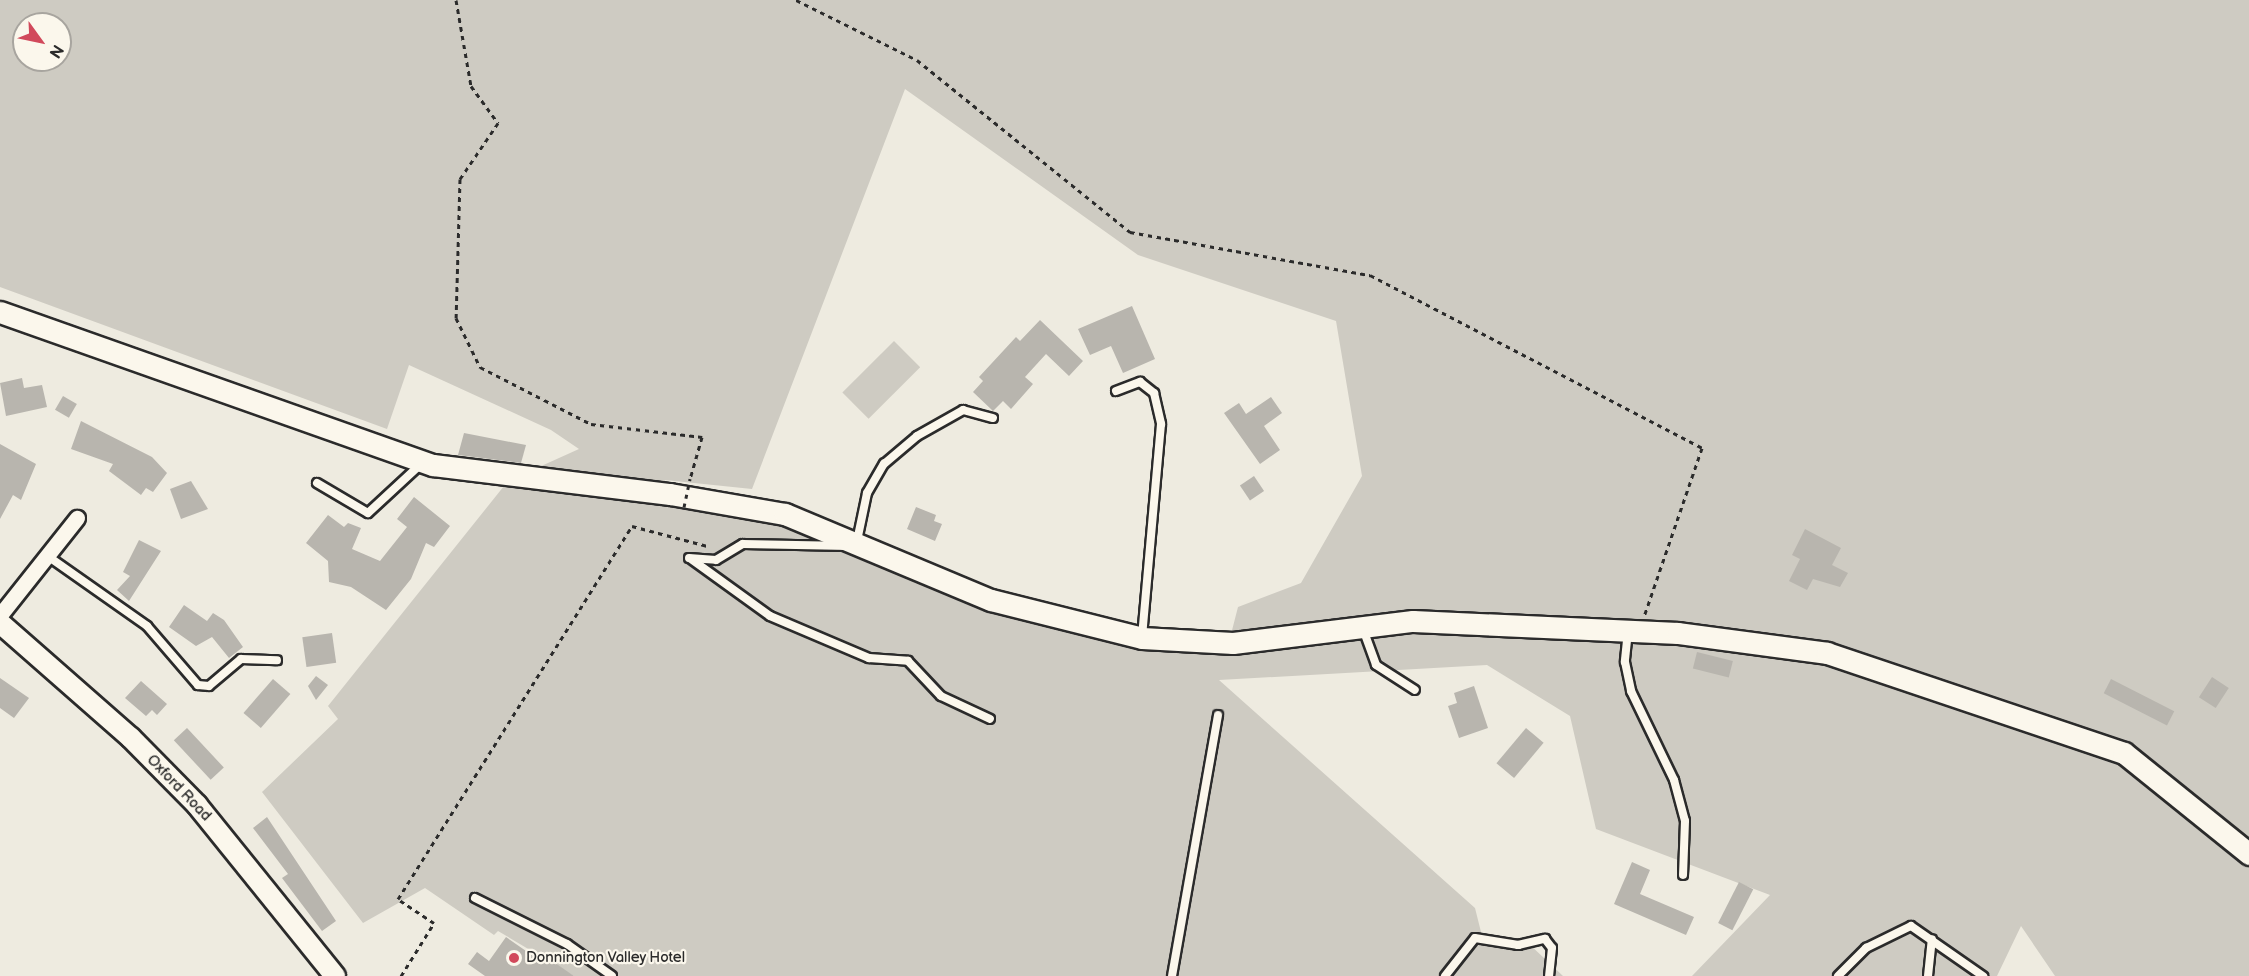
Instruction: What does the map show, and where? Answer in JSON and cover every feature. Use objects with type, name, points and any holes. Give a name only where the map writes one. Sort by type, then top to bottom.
[{"type":"main road","points":[[0,312],[423,461],[495,477],[750,506],[857,541],[992,600],[1142,638],[1233,643],[1362,625],[1413,621],[1634,630],[1827,653],[2047,724],[2124,753],[2150,770],[2249,854]]},
{"type":"street","points":[[0,615],[49,557],[77,518]]},
{"type":"street","name":"Oxford Road","points":[[0,623],[131,738],[197,805],[334,976]]},
{"type":"lane","points":[[1116,391],[1140,382],[1154,393],[1161,424],[1142,638]]},
{"type":"lane","points":[[990,719],[941,696],[908,661],[869,658],[770,616],[689,558],[716,560],[743,544],[837,550],[857,541],[867,493],[884,464],[917,436],[963,410],[993,418]]},
{"type":"lane","points":[[317,483],[368,513],[423,461]]},
{"type":"lane","points":[[49,557],[147,626],[198,685],[209,686],[241,659],[277,660]]},
{"type":"lane","points":[[1362,625],[1376,664],[1415,690]]},
{"type":"lane","points":[[1634,630],[1625,662],[1631,691],[1674,780],[1685,821],[1683,875]]},
{"type":"lane","points":[[1172,976],[1218,715]]},
{"type":"lane","points":[[475,898],[567,944],[612,976]]},
{"type":"lane","points":[[1838,976],[1889,933],[1911,926],[1983,976]]},
{"type":"lane","points":[[1445,976],[1475,938],[1518,945],[1545,939],[1552,948],[1549,976]]},
{"type":"lane","points":[[1928,976],[1932,939]]},
{"type":"path","points":[[456,0],[471,86],[498,123],[460,179],[456,318],[480,367],[591,424],[702,437],[684,507],[695,511]]},
{"type":"path","points":[[796,0],[917,60],[1130,232],[1370,275],[1702,448],[1634,630]]},
{"type":"path","points":[[401,976],[434,923],[398,899],[632,526],[730,552]]},
{"type":"shaded area","points":[[0,0],[2249,0],[2249,976],[2055,976],[2021,926],[1997,976],[1692,976],[1770,895],[1596,829],[1570,716],[1487,665],[1219,680],[1475,908],[1482,936],[1527,942],[1563,976],[574,976],[498,931],[494,935],[425,888],[363,923],[262,792],[338,719],[328,706],[508,481],[579,449],[551,430],[409,365],[387,429],[0,287]],"holes":[[[905,89],[1138,255],[1336,321],[1362,476],[1301,583],[1238,607],[1229,642],[1013,607],[750,506],[657,497],[665,480],[752,489]]]},
{"type":"shaded area","points":[[894,341],[920,367],[869,419],[842,393]]},
{"type":"building","points":[[1132,306],[1155,359],[1123,373],[1111,346],[1090,355],[1078,329]]},
{"type":"building","points":[[1040,320],[1083,361],[1069,376],[1046,354],[1025,377],[1033,384],[1011,409],[1003,401],[993,411],[973,392],[983,381],[979,377],[1016,337],[1020,341]]},
{"type":"building","points":[[22,378],[24,388],[42,385],[47,407],[6,416],[0,383]]},
{"type":"building","points":[[63,396],[77,404],[69,418],[55,410]]},
{"type":"building","points":[[1271,397],[1282,413],[1264,426],[1280,450],[1260,464],[1224,413],[1239,403],[1246,414]]},
{"type":"building","points":[[81,421],[152,457],[167,473],[153,492],[146,488],[141,495],[109,471],[113,464],[71,449]]},
{"type":"building","points":[[464,433],[526,445],[521,463],[458,455]]},
{"type":"building","points":[[0,444],[36,464],[21,500],[13,495],[0,519]]},
{"type":"building","points":[[1254,476],[1264,491],[1250,500],[1240,486]]},
{"type":"building","points":[[191,481],[208,509],[181,519],[170,489]]},
{"type":"building","points":[[414,497],[450,526],[434,547],[426,543],[411,579],[386,610],[351,587],[329,582],[328,561],[306,543],[328,515],[344,527],[348,523],[361,528],[352,549],[380,561],[407,527],[397,519]]},
{"type":"building","points":[[916,507],[936,515],[934,521],[942,524],[935,541],[907,529]]},
{"type":"building","points":[[1805,529],[1841,548],[1832,565],[1848,573],[1840,587],[1813,579],[1807,590],[1789,581],[1800,559],[1792,555]]},
{"type":"building","points":[[139,540],[161,551],[129,601],[117,590],[130,576],[123,572]]},
{"type":"building","points":[[184,605],[207,621],[213,613],[224,620],[243,647],[229,658],[212,637],[196,646],[169,627]]},
{"type":"building","points":[[332,633],[336,663],[306,667],[302,637]]},
{"type":"building","points":[[1697,652],[1733,661],[1729,677],[1693,668]]},
{"type":"building","points":[[316,676],[328,685],[316,700],[308,686]]},
{"type":"building","points":[[2212,677],[2229,688],[2216,708],[2199,697]]},
{"type":"building","points":[[0,678],[29,698],[14,718],[0,708]]},
{"type":"building","points":[[273,679],[290,694],[261,728],[243,713]]},
{"type":"building","points":[[2111,679],[2174,711],[2167,725],[2104,693]]},
{"type":"building","points":[[141,681],[167,704],[157,715],[152,710],[146,716],[125,698]]},
{"type":"building","points":[[1474,686],[1488,728],[1459,738],[1448,706],[1457,703],[1454,693]]},
{"type":"building","points":[[187,728],[224,767],[211,780],[174,740]]},
{"type":"building","points":[[1526,728],[1544,743],[1514,778],[1496,763]]},
{"type":"building","points":[[267,817],[336,921],[322,931],[282,878],[288,874],[253,828]]},
{"type":"building","points":[[1632,862],[1650,870],[1640,894],[1694,917],[1686,935],[1614,904]]},
{"type":"building","points":[[1739,882],[1753,889],[1732,930],[1718,923]]},
{"type":"building","name":"Donnington Valley Hotel","points":[[506,937],[539,960],[545,956],[574,976],[485,976],[468,964],[477,952],[489,961]]},
{"type":"place","name":"Donnington Valley Hotel","points":[[514,958]]}]
